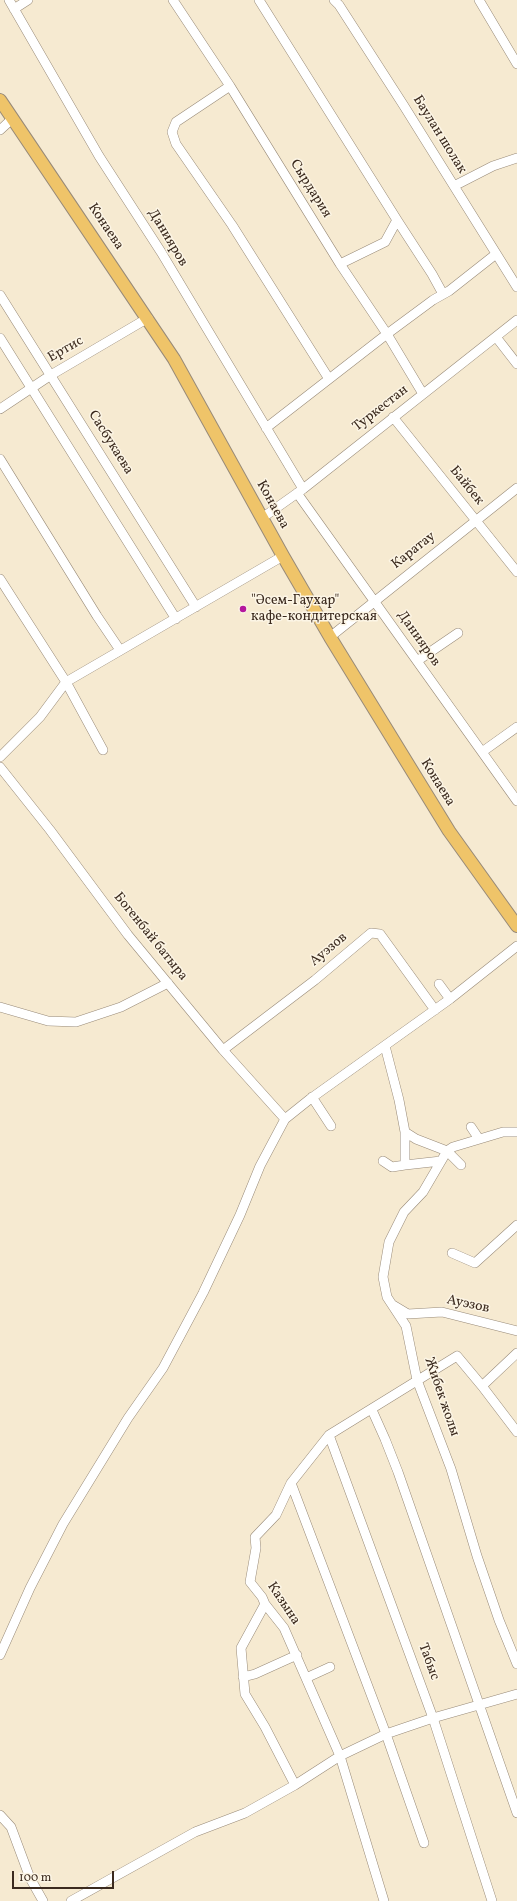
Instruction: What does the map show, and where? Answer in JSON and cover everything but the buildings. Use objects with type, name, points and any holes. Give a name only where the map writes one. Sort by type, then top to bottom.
[{"type":"main road","name":"Конаева","points":[[0,100],[148,318],[174,359],[283,556],[330,637],[449,831],[517,926]]},
{"type":"street","name":"Данияров","points":[[9,0],[100,156],[161,252],[266,428],[300,491],[374,601],[517,801]]},
{"type":"street","points":[[14,9],[28,0]]},
{"type":"street","name":"Сырдария","points":[[173,0],[230,86],[340,264],[387,334],[423,394]]},
{"type":"street","points":[[259,0],[396,220],[432,274],[443,294]]},
{"type":"street","name":"Баулан шолак","points":[[334,0],[340,5],[517,287]]},
{"type":"street","points":[[479,0],[517,64]]},
{"type":"street","points":[[230,86],[176,122],[172,132],[176,144],[232,225],[329,379]]},
{"type":"street","points":[[0,130],[13,118]]},
{"type":"street","points":[[454,186],[493,166],[517,158]]},
{"type":"street","points":[[340,264],[385,242],[396,220]]},
{"type":"street","points":[[266,428],[387,334],[496,254]]},
{"type":"street","name":"Сасбукаева","points":[[0,295],[196,607]]},
{"type":"street","name":"Ертис","points":[[0,409],[51,375],[148,318]]},
{"type":"street","name":"Туркестан","points":[[262,518],[300,491],[517,320]]},
{"type":"street","points":[[496,337],[517,364]]},
{"type":"street","points":[[0,338],[176,619]]},
{"type":"street","name":"Байбек","points":[[393,417],[517,572]]},
{"type":"street","points":[[0,459],[93,610],[120,650]]},
{"type":"street","name":"Каратау","points":[[330,637],[517,488]]},
{"type":"street","points":[[0,757],[40,717],[66,682],[283,556]]},
{"type":"street","points":[[0,579],[66,682],[103,750]]},
{"type":"street","points":[[417,661],[458,633]]},
{"type":"street","points":[[482,752],[517,726]]},
{"type":"street","name":"Богенбай батыра","points":[[0,767],[50,830],[124,929],[223,1050],[285,1119]]},
{"type":"street","name":"Ауэзов","points":[[223,1050],[315,980],[371,933],[380,934],[435,1010]]},
{"type":"street","points":[[0,1655],[30,1588],[63,1524],[128,1418],[163,1368],[203,1293],[240,1215],[260,1166],[285,1119],[312,1097],[450,999],[517,946]]},
{"type":"street","points":[[0,1007],[48,1021],[76,1022],[121,1007],[168,983]]},
{"type":"street","points":[[439,984],[450,999]]},
{"type":"street","points":[[385,1046],[399,1100],[404,1132],[405,1165]]},
{"type":"street","points":[[312,1097],[331,1126]]},
{"type":"street","points":[[471,1127],[479,1140]]},
{"type":"street","points":[[404,1132],[416,1139],[448,1151],[462,1165]]},
{"type":"street","points":[[448,1151],[453,1147],[503,1132],[517,1132]]},
{"type":"street","name":"Жибек жолы","points":[[448,1151],[423,1192],[404,1212],[389,1242],[383,1277],[387,1297],[406,1326],[417,1380],[451,1469],[477,1556],[499,1620],[517,1664]]},
{"type":"street","points":[[383,1161],[392,1167],[442,1161]]},
{"type":"street","points":[[452,1253],[475,1263],[517,1225]]},
{"type":"street","name":"Ауэзов","points":[[391,1304],[408,1314],[442,1312],[517,1332]]},
{"type":"street","points":[[517,1353],[482,1386],[517,1432]]},
{"type":"street","name":"Казына","points":[[384,1901],[340,1756],[284,1628],[250,1582],[256,1548],[255,1537],[276,1515],[291,1483],[329,1434],[372,1410],[457,1356],[482,1386]]},
{"type":"street","points":[[372,1410],[393,1459],[517,1813]]},
{"type":"street","name":"Табыс","points":[[329,1434],[434,1718],[492,1901]]},
{"type":"street","points":[[291,1483],[386,1734],[424,1843]]},
{"type":"street","points":[[265,1604],[241,1648],[245,1694],[265,1727],[295,1786]]},
{"type":"street","points":[[243,1677],[255,1674],[296,1655]]},
{"type":"street","points":[[306,1678],[330,1667]]},
{"type":"street","points":[[71,1901],[195,1832],[246,1813],[295,1786],[340,1756],[386,1734],[434,1718],[480,1706],[517,1694]]},
{"type":"street","points":[[0,1815],[11,1827],[30,1878],[43,1901]]},
{"type":"place","name":"\"Әсем-Гаухар\" кафе-кондитерская","points":[[243,609]]}]
